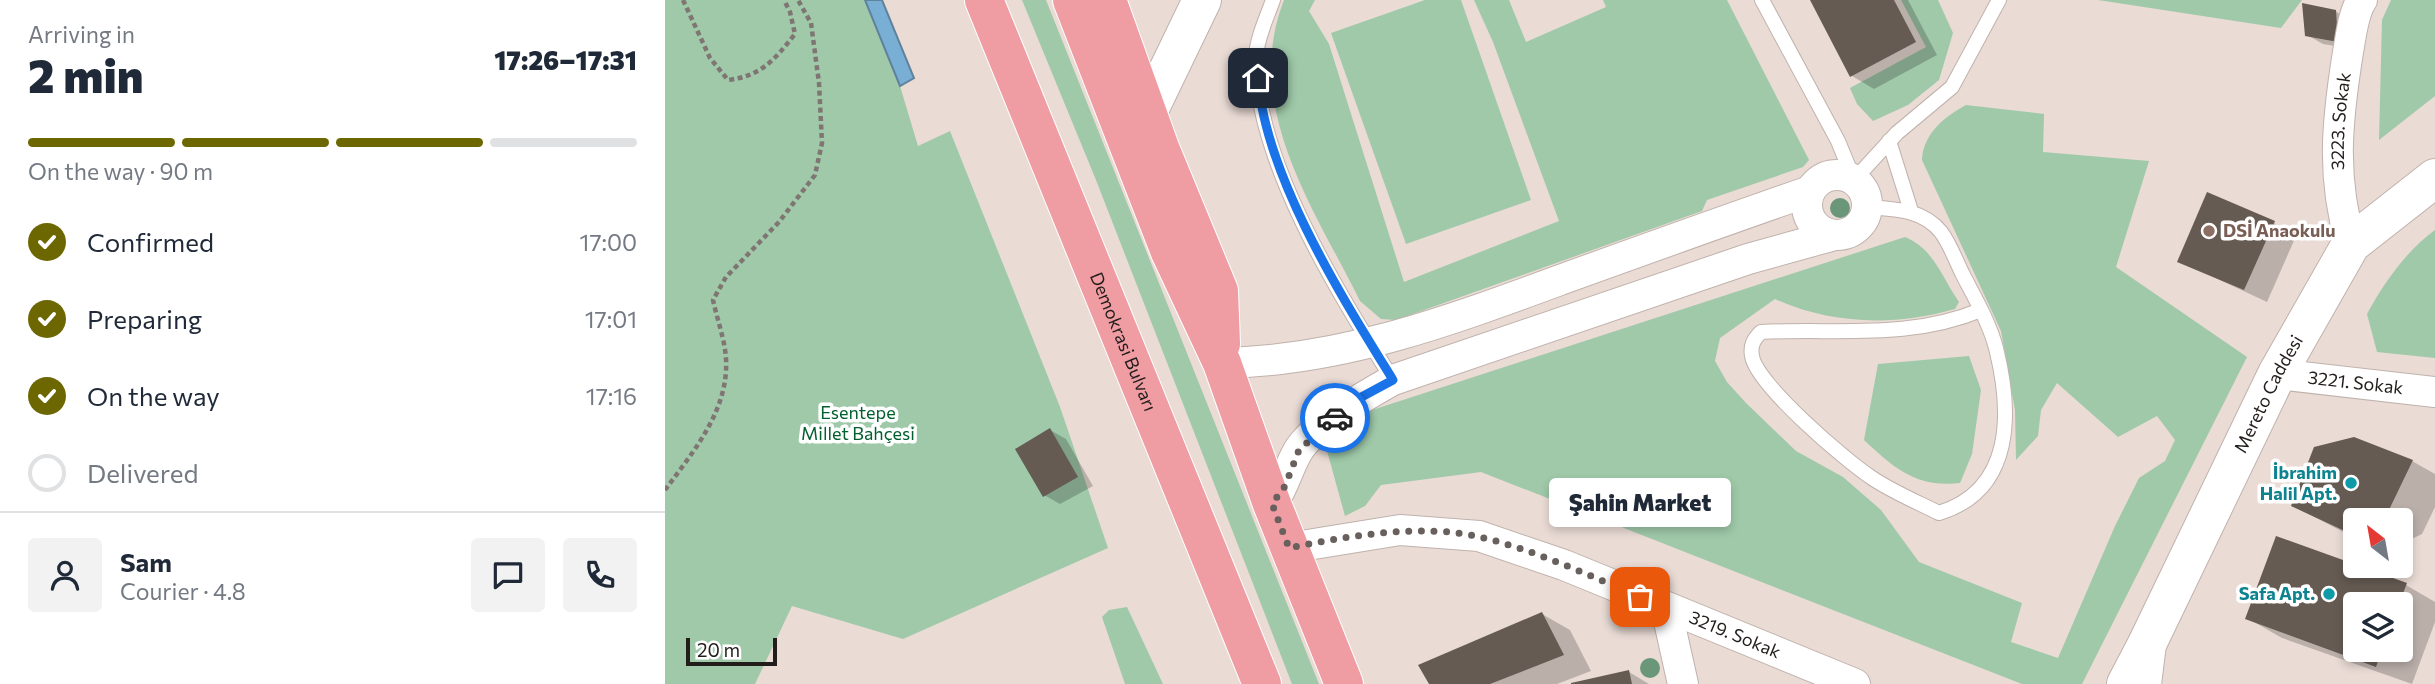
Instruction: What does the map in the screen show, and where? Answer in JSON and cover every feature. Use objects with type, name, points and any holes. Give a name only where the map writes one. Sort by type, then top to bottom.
[{"type":"highway","name":"Demokrasi Bulvarı","points":[[983,0],[1262,684]]},
{"type":"highway","points":[[1072,0],[1170,252],[1222,363],[1272,504],[1344,684]]},
{"type":"highway","points":[[1107,0],[1147,112],[1219,291],[1222,363]]},
{"type":"street","points":[[1147,112],[1202,0]]},
{"type":"street","name":"3223. Sokak","points":[[2351,244],[2342,210],[2336,147],[2342,89],[2358,1]]},
{"type":"street","points":[[1222,363],[1272,362],[1333,353],[1435,326],[1809,191],[1823,178],[1833,175],[1854,180],[1862,187],[1867,207],[1860,226],[1851,233],[1748,259],[1393,380],[1354,401],[1299,450],[1285,486],[1272,504]]},
{"type":"street","name":"Mereto Caddesi","points":[[2126,684],[2277,374],[2351,244],[2435,178]]},
{"type":"street","points":[[1809,191],[1806,210],[1809,219],[1822,233],[1831,236]]},
{"type":"street","name":"3221. Sokak","points":[[2277,374],[2435,392]]},
{"type":"street","name":"3219. Sokak","points":[[1289,548],[1400,530],[1479,536],[1564,565],[1855,684]]},
{"type":"street","points":[[1666,608],[1683,684]]},
{"type":"street","name":"Mereto Caddesi","points":[[2142,684],[2147,644]]},
{"type":"lane","points":[[1273,0],[1256,53],[1260,104],[1270,147],[1293,199],[1370,343],[1393,380]]},
{"type":"lane","points":[[1762,0],[1838,141],[1854,180],[1889,141],[1952,87],[1999,0]]},
{"type":"lane","points":[[1889,141],[1911,211]]},
{"type":"lane","points":[[1867,207],[1911,211],[1940,231],[1981,310],[1995,346],[2006,407],[2001,455],[1976,496],[1961,507],[1939,513],[1872,478],[1784,402],[1755,366],[1751,354],[1752,341],[1761,332],[1911,331],[1953,322],[1981,310]]},
{"type":"path","points":[[683,0],[710,58],[728,80],[750,78],[775,58],[795,33],[784,0]]},
{"type":"path","points":[[665,490],[708,432],[721,396],[726,359],[713,300],[726,277],[779,222],[815,175],[822,144],[819,83],[811,23],[798,0]]},
{"type":"green space","name":"Esentepe Millet Bahçesi","points":[[665,0],[865,0],[900,86],[918,146],[950,131],[1060,407],[1108,548],[903,639],[792,606],[755,684],[665,684]]},
{"type":"green space","points":[[1022,0],[1046,0],[1319,684],[1292,684],[1096,180]]},
{"type":"green space","points":[[1284,0],[1315,0],[1309,11],[1329,44],[1404,282],[1559,221],[1493,42],[1474,0],[1509,0],[1526,42],[1606,7],[1603,0],[1727,0],[1809,160],[1803,167],[1707,200],[1702,211],[1396,320],[1381,319],[1360,301],[1323,230],[1289,156],[1277,118],[1272,79],[1273,40]]},
{"type":"green space","points":[[1425,0],[1461,0],[1531,200],[1406,244],[1331,33]]},
{"type":"green space","points":[[1901,0],[1938,0],[1953,33],[1939,80],[1908,105],[1873,121],[1857,104],[1850,88],[1926,47]]},
{"type":"green space","points":[[2098,0],[2302,0],[2281,28]]},
{"type":"green space","points":[[2391,0],[2435,0],[2435,96],[2379,140],[2382,20]]},
{"type":"green space","points":[[1966,105],[2044,114],[2043,152],[2149,161],[2116,267],[2247,357],[2082,684],[2022,684],[1481,472],[1381,485],[1365,506],[1345,516],[1324,440],[1363,413],[1905,237],[1915,242],[1936,264],[1959,302],[1955,309],[1910,318],[1864,320],[1818,314],[1775,299],[1720,338],[1715,361],[1727,382],[1796,451],[1843,477],[1881,510],[1919,562],[2022,603],[2011,642],[2058,658],[2115,526],[2139,478],[2165,461],[2175,440],[2157,416],[2118,437],[2057,383],[2041,410],[2038,436],[2016,460],[2015,410],[2001,331],[1922,160],[1926,142],[1936,127]]},
{"type":"green space","points":[[2435,230],[2435,358],[2377,352],[2367,314],[2397,268],[2415,247]]},
{"type":"green space","points":[[1969,356],[1981,390],[1972,454],[1960,483],[1944,484],[1918,479],[1896,467],[1864,440],[1878,364]]},
{"type":"green space","points":[[1127,607],[1163,684],[1125,684],[1102,617],[1109,610]]},
{"type":"water","points":[[865,0],[882,0],[914,78],[900,86]]},
{"type":"building","points":[[1810,0],[1894,0],[1916,42],[1850,77]]},
{"type":"building","points":[[2302,3],[2336,10],[2338,42],[2305,36]]},
{"type":"building","points":[[2207,192],[2275,221],[2244,290],[2177,262]]},
{"type":"building","points":[[1050,428],[1078,477],[1043,497],[1015,449]]},
{"type":"building","name":"İbrahim Halil Apt.","points":[[2354,437],[2413,460],[2390,508],[2343,508],[2343,530],[2291,506],[2314,447]]},
{"type":"building","name":"Safa Apt.","points":[[2276,536],[2343,560],[2343,578],[2393,578],[2407,583],[2404,592],[2343,592],[2343,655],[2245,619]]},
{"type":"building","points":[[1542,612],[1564,655],[1490,684],[1429,684],[1418,665]]},
{"type":"building","name":"Safa Apt.","points":[[2362,662],[2378,662],[2376,667]]},
{"type":"building","points":[[1629,670],[1632,684],[1571,684],[1571,683]]},
{"type":"way so far","points":[[1335,418],[1299,450],[1285,486],[1272,504],[1289,548],[1400,530],[1479,536],[1564,565],[1640,597]]},
{"type":"place","name":"DSİ Anaokulu","points":[[2209,231]]},
{"type":"place","name":"İbrahim Halil Apt.","points":[[2351,483]]},
{"type":"place","name":"Safa Apt.","points":[[2329,594]]},
{"type":"place","name":"Şahin Market","points":[[1640,597]]},
{"type":"route","points":[[1258,78],[1260,104],[1270,147],[1293,199],[1351,310],[1393,380],[1354,401],[1335,418]]}]
